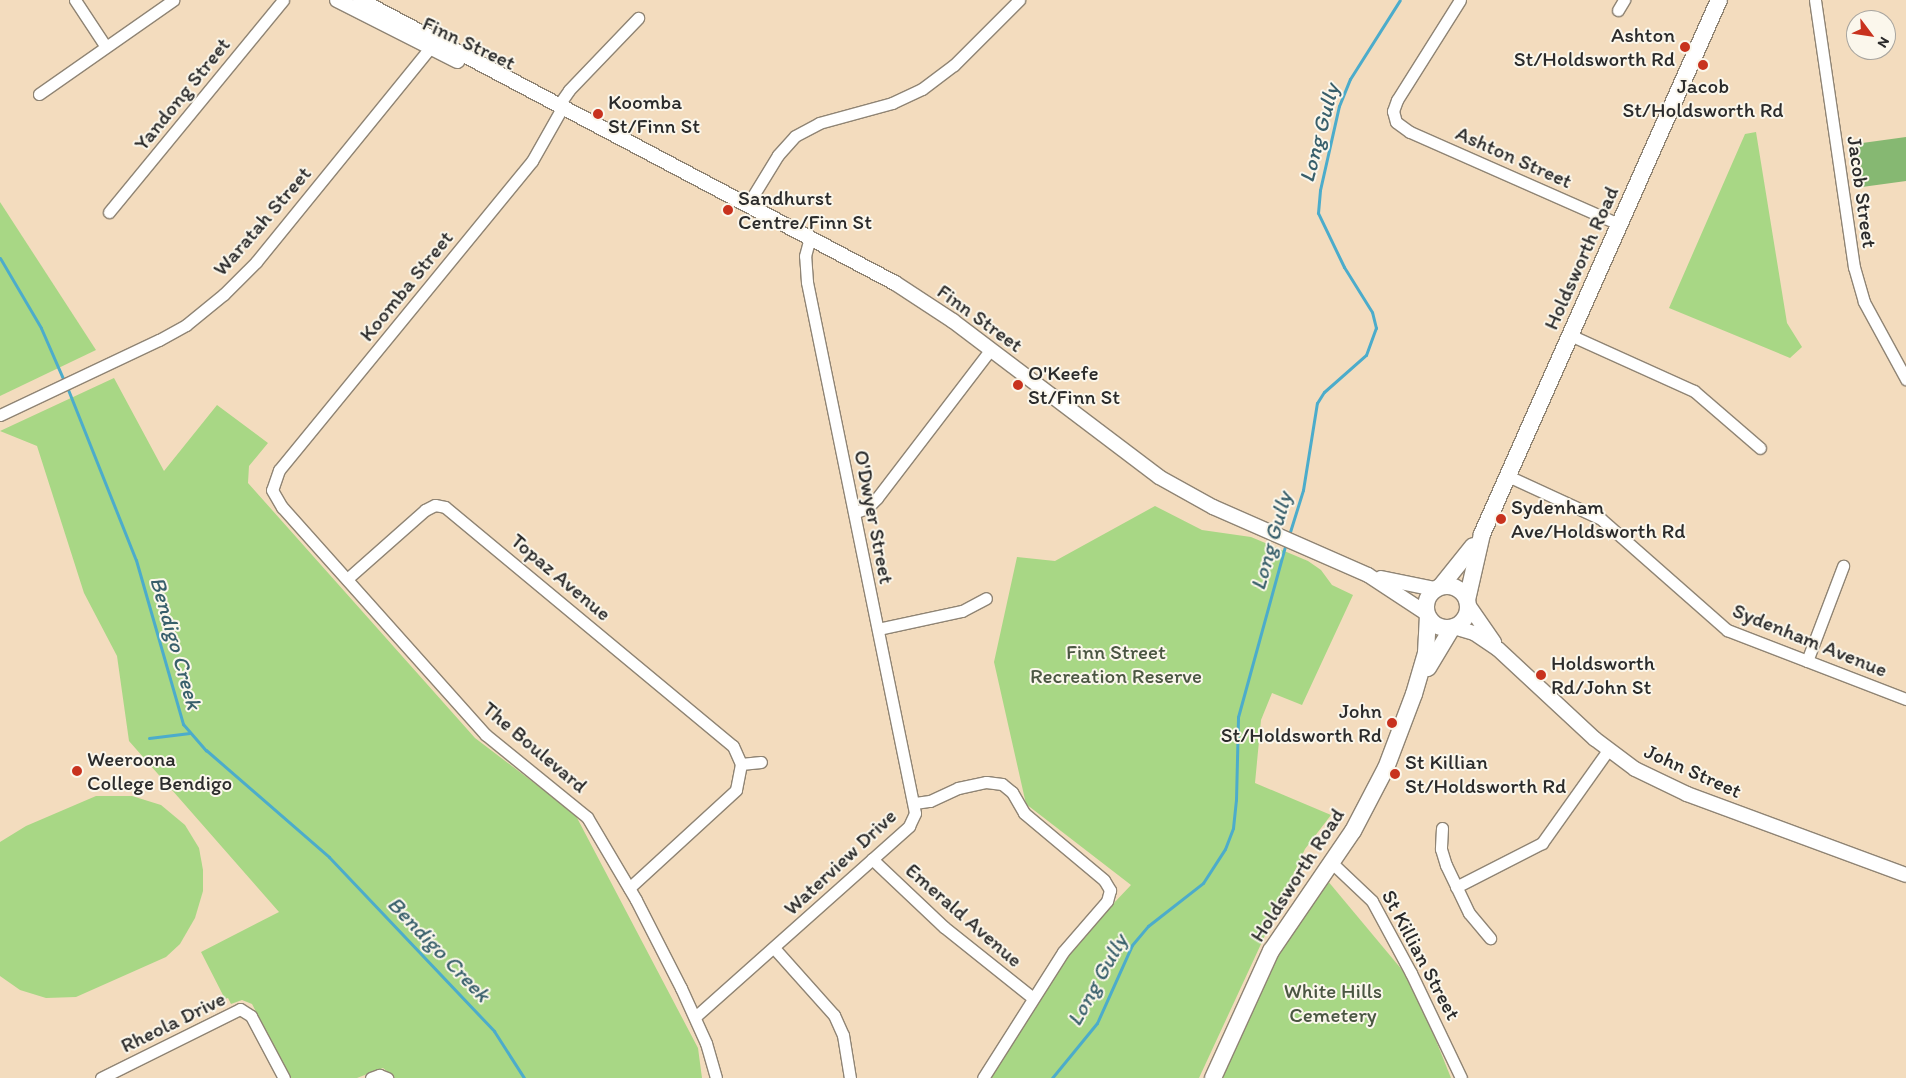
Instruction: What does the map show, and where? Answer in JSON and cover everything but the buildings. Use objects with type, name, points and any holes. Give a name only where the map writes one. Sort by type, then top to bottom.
[{"type":"main road","name":"Holdsworth Road","points":[[1468,603],[1482,534],[1719,0]]},
{"type":"main road","name":"Holdsworth Road","points":[[1438,588],[1482,534]]},
{"type":"main road","points":[[1454,586],[1468,603],[1465,619],[1453,628],[1438,626],[1427,615],[1427,600],[1438,588],[1454,586]]},
{"type":"main road","name":"Holdsworth Road","points":[[1213,1078],[1271,951],[1332,863],[1371,798],[1414,694],[1427,647],[1427,615]]},
{"type":"main road","name":"Holdsworth Road","points":[[1414,694],[1453,628]]},
{"type":"street","points":[[75,0],[106,47]]},
{"type":"street","points":[[39,94],[173,0]]},
{"type":"street","name":"Yandong Street","points":[[109,212],[283,0]]},
{"type":"street","name":"Finn Street","points":[[337,0],[560,107],[810,237],[922,300],[1158,477],[1213,507],[1368,575],[1427,615]]},
{"type":"street","name":"Finn Street","points":[[360,0],[432,44]]},
{"type":"street","points":[[748,204],[778,155],[794,136],[819,123],[892,103],[922,89],[954,66],[1019,0]]},
{"type":"street","name":"Ashton Street","points":[[1460,0],[1397,100],[1393,111],[1396,122],[1410,132],[1619,224]]},
{"type":"street","name":"Jacob Street","points":[[1816,0],[1854,267],[1864,302],[1906,379]]},
{"type":"street","name":"Koomba Street","points":[[272,484],[285,463],[532,160],[569,90],[638,18]]},
{"type":"street","name":"Waratah Street","points":[[0,415],[186,324],[236,283],[432,44]]},
{"type":"street","name":"O'Dwyer Street","points":[[810,237],[805,256],[806,277],[915,804]]},
{"type":"street","points":[[1570,335],[1694,391],[1760,448]]},
{"type":"street","points":[[856,512],[867,508],[877,498],[990,350]]},
{"type":"street","name":"Sydenham Avenue","points":[[1508,476],[1601,519],[1727,630],[1906,699]]},
{"type":"street","name":"The Boulevard","points":[[272,484],[278,503],[486,735],[581,810],[629,888],[695,1017],[710,1054],[716,1078]]},
{"type":"street","name":"Topaz Avenue","points":[[347,580],[425,510],[435,505],[445,507],[728,742],[741,764]]},
{"type":"street","points":[[1807,661],[1843,566]]},
{"type":"street","name":"Finn Street","points":[[1368,575],[1438,588]]},
{"type":"street","points":[[878,629],[962,611],[986,598]]},
{"type":"street","name":"John Street","points":[[1468,603],[1498,649]]},
{"type":"street","name":"John Street","points":[[1453,628],[1474,633],[1498,649],[1608,750],[1635,769],[1688,794],[1906,875]]},
{"type":"street","points":[[1456,887],[1542,843],[1608,750]]},
{"type":"street","points":[[629,888],[732,796],[739,784],[741,764],[761,762]]},
{"type":"street","name":"Waterview Drive","points":[[695,1017],[911,823],[915,804],[930,801],[958,788],[986,782],[1002,784],[1012,792],[1024,813],[1108,886],[1107,901],[1072,938],[983,1078]]},
{"type":"street","points":[[1442,828],[1442,856],[1469,913],[1490,938]]},
{"type":"street","name":"Emerald Avenue","points":[[872,859],[944,927],[1034,998]]},
{"type":"street","name":"St Killian Street","points":[[1332,863],[1362,888],[1372,901],[1412,973],[1461,1078]]},
{"type":"street","points":[[774,948],[834,1014],[843,1035],[850,1078]]},
{"type":"street","name":"Rheola Drive","points":[[101,1078],[240,1009],[252,1016],[284,1078]]},
{"type":"street","points":[[371,1078],[379,1075],[387,1078]]},
{"type":"green space","points":[[1756,132],[1787,323],[1802,347],[1790,358],[1669,308],[1745,134]]},
{"type":"green space","points":[[1906,137],[1906,181],[1862,187],[1855,144]]},
{"type":"green space","points":[[0,202],[96,350],[0,396]]},
{"type":"green space","points":[[114,378],[164,471],[217,405],[268,443],[249,466],[248,483],[475,738],[575,814],[698,1048],[702,1078],[395,1078],[383,1068],[357,1078],[290,1078],[252,1004],[242,1000],[231,1004],[228,998],[225,999],[201,952],[279,912],[129,741],[117,656],[84,593],[37,446],[0,431]]},
{"type":"green space","name":"Finn Street Recreation Reserve","points":[[1155,506],[1202,530],[1251,537],[1308,561],[1321,570],[1332,585],[1353,595],[1302,705],[1272,693],[1261,720],[1255,783],[1331,815],[1305,849],[1199,1078],[990,1078],[1077,942],[1131,885],[1026,804],[994,662],[1017,557],[1055,561]]},
{"type":"green space","points":[[96,796],[132,796],[161,805],[185,825],[199,848],[203,870],[203,891],[195,918],[180,944],[166,957],[76,997],[46,998],[20,990],[0,976],[0,842],[26,826]]},
{"type":"green space","name":"White Hills Cemetery","points":[[1327,880],[1413,983],[1451,1078],[1223,1078],[1268,968]]},
{"type":"waterway","name":"Long Gully","points":[[1289,535],[1303,490],[1317,403],[1324,392],[1366,355],[1376,328],[1372,312],[1344,267],[1318,213],[1320,190],[1339,106],[1350,79],[1400,0]]},
{"type":"waterway","name":"Bendigo Creek","points":[[0,258],[41,328],[64,381]]},
{"type":"waterway","name":"Bendigo Creek","points":[[67,387],[136,560],[183,724],[206,750],[329,857],[494,1031],[524,1078]]},
{"type":"waterway","name":"Long Gully","points":[[1052,1078],[1097,1023],[1132,945],[1148,926],[1203,883],[1225,849],[1233,828],[1236,800],[1238,717],[1286,543]]},
{"type":"waterway","points":[[149,738],[190,733]]},
{"type":"place","name":"Ashton St/Holdsworth Rd","points":[[1685,47]]},
{"type":"place","name":"Jacob St/Holdsworth Rd","points":[[1703,65]]},
{"type":"place","name":"Koomba St/Finn St","points":[[598,114]]},
{"type":"place","name":"Sandhurst Centre/Finn St","points":[[728,210]]},
{"type":"place","name":"O'Keefe St/Finn St","points":[[1018,385]]},
{"type":"place","name":"Sydenham Ave/Holdsworth Rd","points":[[1501,519]]},
{"type":"place","name":"Holdsworth Rd/John St","points":[[1541,675]]},
{"type":"place","name":"John St/Holdsworth Rd","points":[[1392,723]]},
{"type":"place","name":"Weeroona College Bendigo","points":[[77,771]]},
{"type":"place","name":"St Killian St/Holdsworth Rd","points":[[1395,774]]}]
